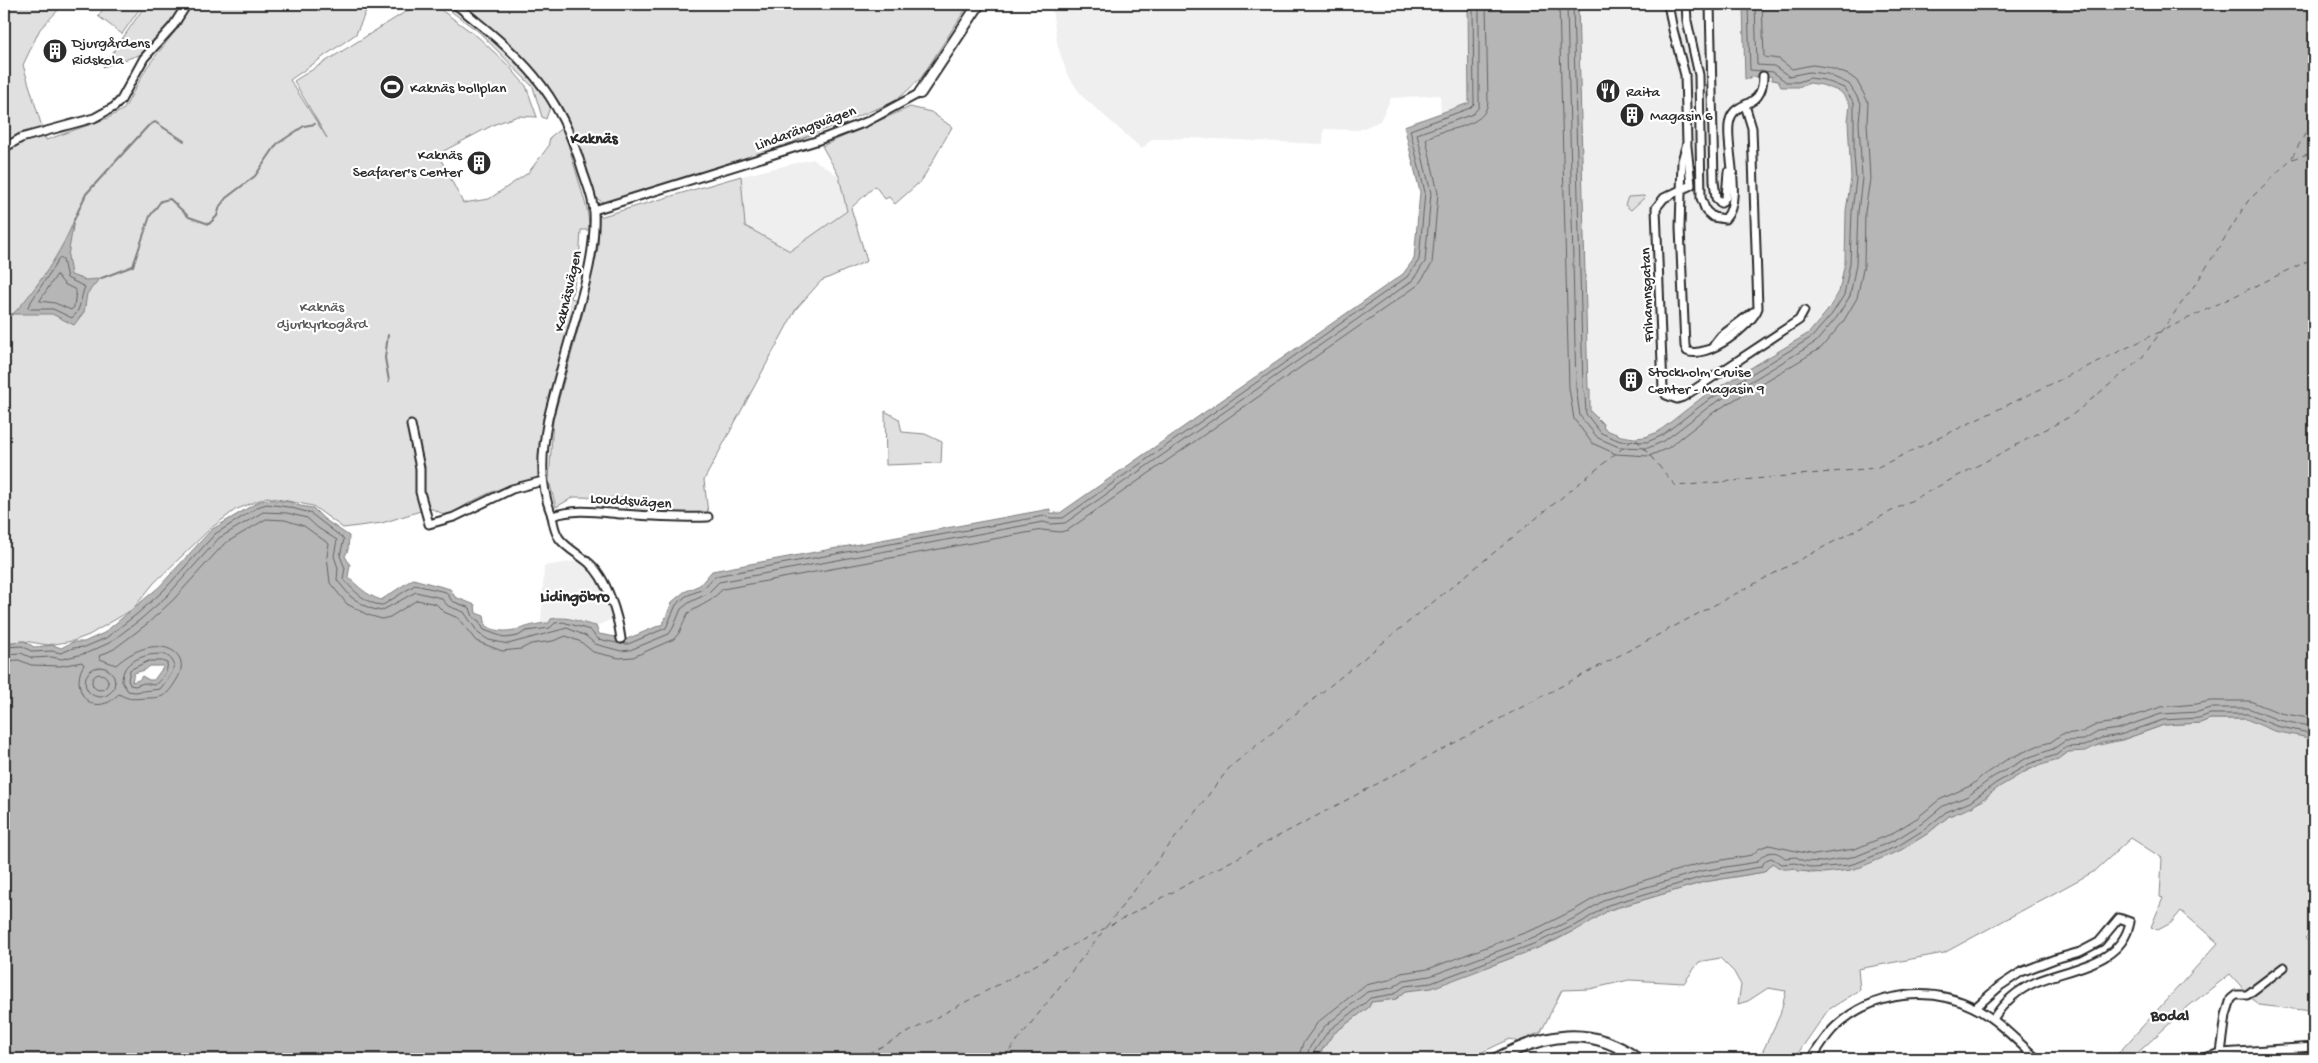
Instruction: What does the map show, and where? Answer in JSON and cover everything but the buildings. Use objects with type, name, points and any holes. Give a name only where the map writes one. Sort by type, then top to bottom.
[{"type":"street","points":[[4,148],[21,138],[94,118],[114,107],[144,58],[173,26],[186,4]]},
{"type":"street","name":"Kaknäsvägen","points":[[455,4],[518,56],[545,88],[564,117],[576,145],[594,210],[587,275],[544,438],[543,480],[547,506],[552,516],[552,524],[560,540],[591,564],[602,578],[619,620],[621,639]]},
{"type":"street","name":"Lindarängsvägen","points":[[594,210],[816,141],[866,122],[920,93],[979,4]]},
{"type":"street","points":[[1668,4],[1685,75],[1687,143],[1682,161],[1680,227],[1685,346],[1687,351],[1692,353],[1705,351],[1724,341],[1752,318],[1757,311],[1752,128],[1745,105]]},
{"type":"street","points":[[1686,4],[1687,21],[1699,75],[1702,206],[1710,215],[1719,219],[1726,219],[1732,206],[1733,179],[1730,162]]},
{"type":"street","points":[[1710,4],[1714,181],[1716,198],[1721,203],[1726,197],[1730,162],[1729,125],[1731,117],[1734,111],[1759,97],[1763,88],[1763,76]]},
{"type":"street","name":"Frihamnsgatan","points":[[1687,143],[1690,158],[1691,185],[1664,198],[1656,208],[1663,389],[1666,395],[1676,399],[1682,397],[1799,320],[1804,311]]},
{"type":"street","points":[[411,425],[420,468],[420,492],[429,524],[454,517],[512,489],[543,480]]},
{"type":"street","name":"Louddsvägen","points":[[552,516],[569,510],[590,510],[673,517],[708,517]]},
{"type":"street","points":[[1975,1008],[2000,986],[2021,972],[2086,949],[2106,936],[2120,918],[2130,922],[2124,936],[2109,954],[2089,965],[2045,978],[2025,987],[2003,1004],[1992,1019]]},
{"type":"street","points":[[2221,1053],[2226,1015],[2231,1000],[2236,995],[2247,995],[2284,967]]},
{"type":"street","points":[[1811,1059],[1828,1034],[1844,1019],[1885,998],[1904,995],[1931,995],[1955,1000],[1975,1008],[1992,1019],[2037,1059]]},
{"type":"street","points":[[1496,1059],[1529,1044],[1543,1040],[1579,1036],[1610,1043],[1637,1059]]},
{"type":"street","points":[[2200,1059],[2221,1053],[2314,1046]]},
{"type":"shaded area","points":[[1051,4],[1468,4],[1469,103],[1441,113],[1440,95],[1391,98],[1380,121],[1359,130],[1324,129],[1323,144],[1190,138],[1152,139],[1142,149],[1082,96],[1067,74],[1058,47]]},
{"type":"shaded area","points":[[1578,4],[1743,4],[1745,79],[1772,76],[1778,81],[1799,87],[1810,83],[1822,85],[1841,92],[1850,104],[1848,121],[1851,178],[1846,211],[1845,262],[1839,292],[1809,333],[1704,396],[1658,432],[1645,437],[1621,436],[1604,429],[1603,424],[1590,412]]},
{"type":"shaded area","points":[[813,159],[839,176],[847,211],[790,251],[745,226],[741,176]]},
{"type":"shaded area","points":[[582,560],[597,576],[615,618],[596,626],[562,617],[551,619],[549,623],[541,623],[544,566]]},
{"type":"green space","name":"Kaknäs djurkyrkogård","points":[[4,4],[64,4],[40,29],[23,65],[46,140],[108,118],[124,109],[147,67],[180,25],[190,4],[369,4],[356,34],[290,80],[327,138],[294,81],[418,4],[433,4],[478,37],[509,66],[526,86],[537,117],[518,116],[495,124],[438,154],[463,203],[489,199],[528,173],[548,147],[550,137],[563,127],[587,209],[590,230],[581,230],[579,264],[571,298],[577,300],[543,419],[538,478],[491,492],[448,516],[430,508],[382,523],[343,528],[313,506],[267,497],[235,510],[210,529],[154,583],[133,609],[89,635],[73,641],[48,645],[24,641],[4,643]]},
{"type":"green space","points":[[107,4],[143,4],[122,34],[98,16]]},
{"type":"green space","points":[[146,4],[181,4],[169,24],[142,54],[103,67]]},
{"type":"green space","points":[[441,4],[449,4],[496,42],[526,70],[551,104],[546,119],[542,117],[533,87],[479,32]]},
{"type":"green space","points":[[461,4],[969,4],[921,78],[896,101],[753,158],[606,204],[594,197],[573,131],[554,95],[531,66]]},
{"type":"green space","points":[[910,107],[931,112],[952,127],[922,180],[895,204],[889,197],[885,199],[875,186],[851,208],[867,261],[821,281],[796,309],[704,480],[708,513],[690,514],[626,510],[626,498],[574,497],[556,507],[549,481],[553,420],[583,312],[598,248],[599,217],[741,176],[745,226],[790,251],[847,211],[839,176],[822,146]]},
{"type":"green space","points":[[1628,197],[1645,197],[1631,210],[1625,205]]},
{"type":"green space","points":[[885,411],[899,419],[902,432],[925,434],[942,442],[941,463],[886,465]]},
{"type":"green space","points":[[2210,719],[2246,719],[2314,739],[2314,930],[2305,938],[2310,944],[2314,944],[2314,1009],[2312,1011],[2258,1005],[2230,974],[2190,1005],[2131,1059],[2113,1059],[2218,943],[2181,911],[2171,923],[2158,930],[2151,927],[2163,898],[2160,897],[2162,858],[2131,838],[2095,871],[1944,953],[1858,969],[1860,990],[1828,1010],[1794,1059],[1759,1059],[1780,1015],[1786,991],[1768,988],[1748,1001],[1738,1004],[1741,985],[1734,972],[1720,958],[1699,962],[1684,983],[1629,980],[1590,989],[1562,990],[1541,1032],[1518,1042],[1510,1039],[1468,1059],[1433,1059],[1431,1055],[1410,1059],[1316,1059],[1333,1034],[1369,1007],[1371,1002],[1396,999],[1406,991],[1418,989],[1493,965],[1557,940],[1609,910],[1704,882],[1764,872],[1772,863],[1812,873],[1850,870],[1901,850],[1927,834],[1949,816],[1984,800],[1992,791],[2016,776],[2044,763],[2058,760],[2068,752],[2122,740],[2164,725],[2200,723]]},
{"type":"water","points":[[1468,4],[1578,4],[1590,411],[1603,424],[1604,429],[1621,436],[1645,437],[1658,432],[1704,396],[1809,333],[1827,311],[1839,292],[1845,262],[1846,211],[1851,178],[1848,121],[1850,104],[1841,92],[1822,85],[1810,83],[1799,87],[1781,87],[1778,81],[1772,80],[1771,76],[1745,79],[1743,4],[2314,4],[2314,739],[2274,731],[2246,719],[2210,719],[2200,723],[2164,725],[2122,740],[2102,743],[2086,751],[2068,752],[2058,760],[2031,768],[1999,787],[1972,807],[1949,816],[1927,834],[1901,850],[1861,867],[1824,873],[1798,871],[1795,868],[1782,869],[1772,863],[1764,872],[1704,882],[1609,910],[1584,926],[1538,948],[1432,988],[1406,991],[1396,999],[1371,1002],[1369,1007],[1333,1034],[1316,1059],[1301,1057],[1296,1059],[4,1059],[4,643],[24,641],[34,647],[53,645],[61,648],[73,642],[84,642],[104,633],[159,587],[211,530],[258,502],[267,499],[313,508],[324,519],[349,536],[348,550],[345,556],[350,565],[348,577],[371,596],[381,600],[413,579],[450,589],[455,597],[475,605],[476,613],[484,616],[486,626],[494,630],[510,631],[549,623],[551,619],[563,618],[596,626],[599,634],[627,639],[663,624],[672,602],[684,592],[700,585],[712,571],[1050,509],[1050,513],[1060,513],[1403,274],[1414,259],[1420,192],[1404,126],[1469,103]],"holes":[[[150,666],[164,666],[154,680],[149,680],[142,676],[139,680],[132,682],[134,673],[145,670]]]},
{"type":"water","points":[[74,220],[68,256],[71,275],[85,280],[99,279],[87,294],[84,312],[74,325],[52,314],[13,314],[48,270]]},
{"type":"waterway","points":[[74,220],[86,194],[148,126],[155,122],[184,141]]},
{"type":"waterway","points":[[99,279],[133,266],[150,216],[161,201],[170,199],[189,217],[209,224],[217,216],[220,206],[226,198],[255,176],[277,144],[304,126],[315,124]]},
{"type":"waterway","points":[[4,316],[13,314]]},
{"type":"waterway","points":[[388,335],[385,358],[389,381]]},
{"type":"ferry route","points":[[858,1059],[2071,416],[2141,359],[2199,279],[2248,201],[2291,159],[2314,118]]},
{"type":"ferry route","points":[[2292,159],[2314,152]]},
{"type":"ferry route","points":[[1106,927],[1230,767],[1635,438],[1676,486],[1876,468],[2314,258]]},
{"type":"ferry route","points":[[1003,1059],[1104,930]]},
{"type":"place","name":"Djurgårdens Ridskola","points":[[55,51]]},
{"type":"place","name":"Kaknäs bollplan","points":[[392,87]]},
{"type":"place","name":"Raita","points":[[1608,91]]},
{"type":"place","name":"Magasin 6","points":[[1632,115]]},
{"type":"place","name":"Kaknäs Seafarer's Center","points":[[479,163]]},
{"type":"place","name":"Stockholm Cruise Center - Magasin 9","points":[[1631,380]]},
{"type":"district","name":"Kaknäs","points":[[594,137]]},
{"type":"district","name":"Lidingöbro","points":[[575,595]]},
{"type":"district","name":"Bodal","points":[[2170,1014]]}]
